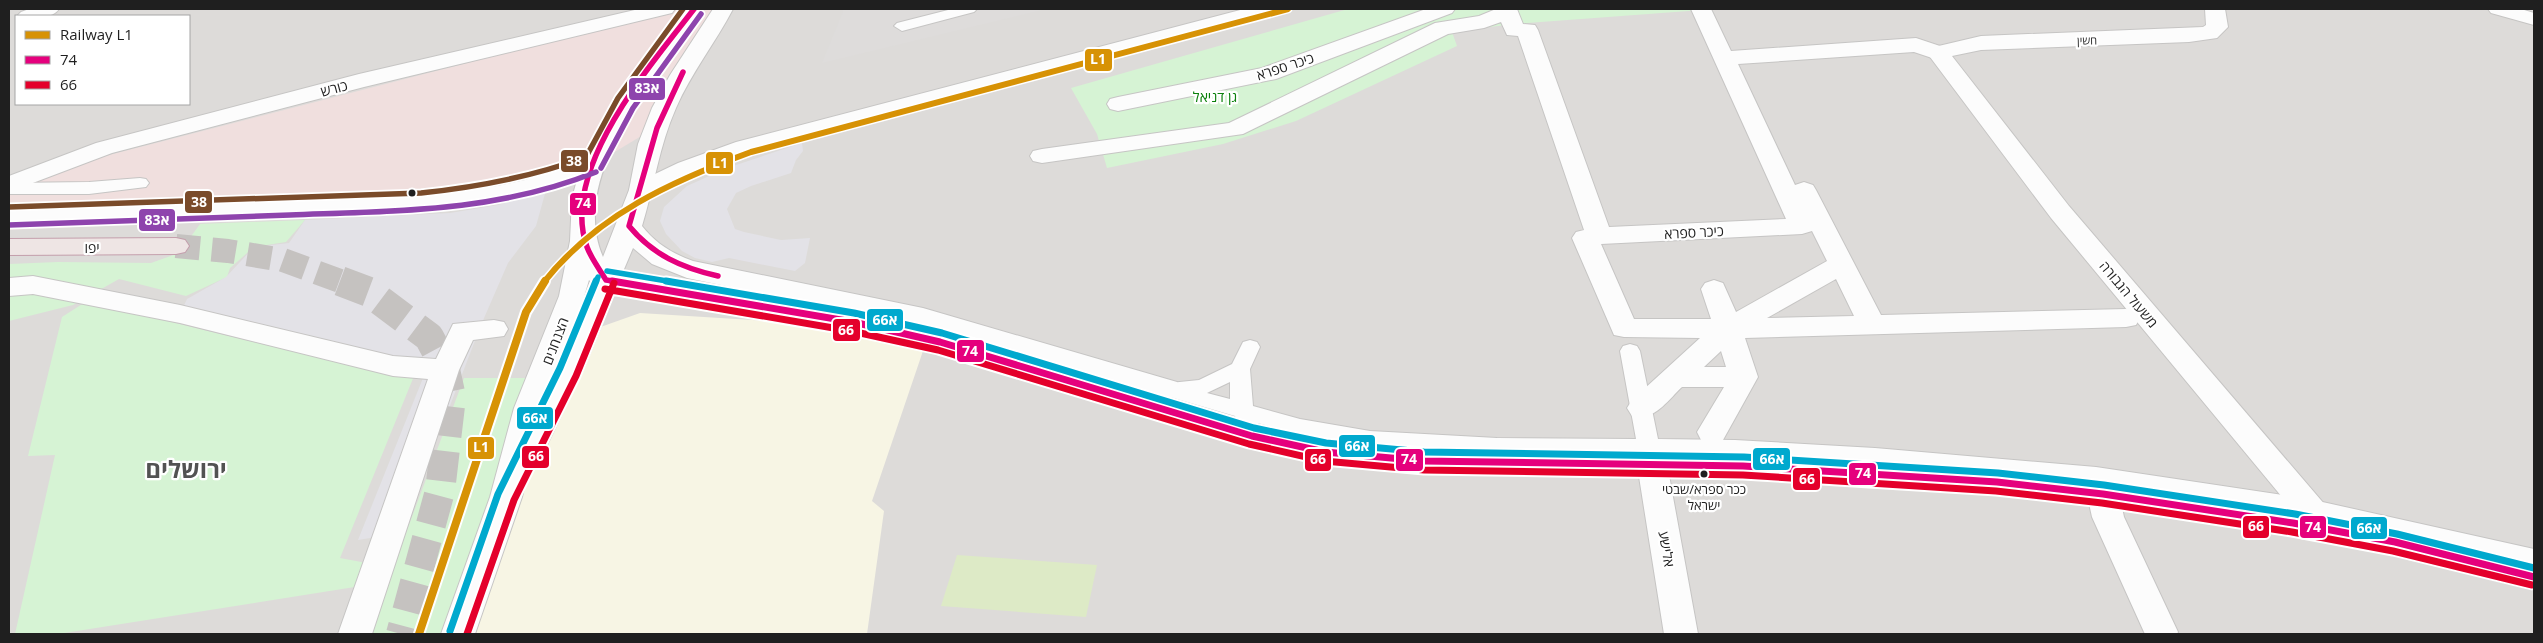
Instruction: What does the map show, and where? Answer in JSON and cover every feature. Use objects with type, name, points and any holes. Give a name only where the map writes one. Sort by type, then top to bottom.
[{"type":"highway","name":"יפו","points":[[9,247],[176,246]]},
{"type":"street","points":[[31,15],[49,9]]},
{"type":"street","name":"כורש","points":[[9,187],[104,148],[359,81],[665,9]]},
{"type":"street","points":[[694,9],[623,107],[602,141],[593,164],[584,198],[583,241],[594,268],[606,280],[853,322],[940,342],[1248,425],[1325,452],[1366,457],[1492,463],[1651,455],[1997,482],[2318,519],[2395,542],[2534,577]]},
{"type":"street","name":"הצנחנים","points":[[506,497],[568,372],[629,226],[641,190],[650,144],[664,108],[681,75],[723,9]]},
{"type":"street","points":[[641,190],[688,168],[744,147],[946,96],[1267,9]]},
{"type":"street","name":"כיכר ספרא","points":[[1118,104],[1268,74],[1445,9]]},
{"type":"street","name":"כיכר ספרא","points":[[1507,10],[1515,30],[1527,30],[1599,236],[1802,226],[1731,57],[1701,9]]},
{"type":"street","name":"חשין","points":[[1938,53],[1981,43],[2189,36],[2209,33],[2217,27],[2215,9]]},
{"type":"street","points":[[2498,9],[2534,19]]},
{"type":"street","points":[[1042,156],[1235,129],[1443,28],[1484,22],[1507,10]]},
{"type":"street","points":[[1872,324],[1731,57],[1916,45],[1938,53]]},
{"type":"street","name":"משעול הגבורה","points":[[1938,53],[2060,212],[2318,519]]},
{"type":"street","points":[[9,216],[267,209],[458,199],[526,189],[562,178],[593,164]]},
{"type":"street","points":[[629,226],[637,238],[660,258],[687,269],[923,317],[1167,390]]},
{"type":"street","points":[[1585,238],[1624,328],[1727,329],[2126,318]]},
{"type":"street","name":"הצנחנים","points":[[458,634],[506,497],[529,408],[572,296],[583,241]]},
{"type":"street","points":[[1642,408],[1727,329],[1842,264]]},
{"type":"street","points":[[9,287],[34,285],[180,314],[393,366],[445,370]]},
{"type":"street","points":[[1712,432],[1744,377],[1714,289]]},
{"type":"street","points":[[355,634],[445,370],[463,331],[494,329]]},
{"type":"street","points":[[1676,377],[1744,377]]},
{"type":"street","name":"אלישע","points":[[1651,455],[1681,634]]},
{"type":"street","points":[[2104,494],[2108,517],[2161,632]]},
{"type":"lane","points":[[902,26],[970,9]]},
{"type":"lane","points":[[9,187],[89,188],[140,183]]},
{"type":"lane","points":[[1248,425],[1240,369],[1250,347]]},
{"type":"lane","points":[[1630,351],[1651,455],[1735,448],[1875,456],[2096,476],[2534,560]]},
{"type":"lane","points":[[1167,390],[1202,387],[1240,369]]},
{"type":"lane","points":[[1167,390],[1248,425]]},
{"type":"shaded area","name":"ירושלים","points":[[9,9],[2534,9],[2534,634],[9,634]]},
{"type":"shaded area","points":[[677,9],[719,9],[643,135],[588,168],[481,203],[448,208],[9,230],[9,185],[43,172]]},
{"type":"shaded area","points":[[842,9],[1046,9],[822,63],[843,12]]},
{"type":"shaded area","points":[[802,143],[803,151],[796,160],[791,173],[736,193],[727,209],[735,229],[781,240],[810,238],[805,263],[795,271],[729,258],[712,262],[695,258],[682,251],[666,234],[660,221],[664,207],[687,186],[727,168]]},
{"type":"shaded area","points":[[546,190],[536,226],[508,263],[481,325],[401,533],[358,540],[423,378],[180,314],[187,299],[226,277],[254,247],[289,243],[305,220],[450,213],[498,205]]},
{"type":"shaded area","points":[[640,313],[783,322],[924,348],[872,501],[884,511],[867,634],[464,634],[561,341]]},
{"type":"green space","name":"גן דניאל","points":[[1348,9],[1702,10],[1513,24],[1452,32],[1457,46],[1296,121],[1223,144],[1107,168],[1097,134],[1071,88]]},
{"type":"green space","points":[[305,220],[286,242],[254,247],[230,268],[227,277],[186,296],[119,279],[73,305],[9,321],[9,264],[58,262],[151,263],[179,253],[200,224]]},
{"type":"green space","points":[[87,301],[291,351],[414,376],[340,558],[372,564],[361,586],[58,634],[15,634],[55,455],[28,456],[62,317]]},
{"type":"green space","points":[[464,378],[531,378],[442,634],[368,634]]},
{"type":"green space","points":[[957,555],[1097,565],[1086,617],[941,606]]},
{"type":"tunnel","points":[[176,246],[228,251],[283,260],[343,282]]},
{"type":"tunnel","points":[[340,281],[369,292],[429,337],[444,365],[451,397],[440,491],[401,634]]},
{"type":"rail line","name":"L1","points":[[419,634],[526,312],[545,281],[568,255],[594,231],[622,211],[653,193],[718,164],[751,152],[1288,9]]},
{"type":"transit line","name":"38","points":[[9,207],[421,193],[488,185],[554,169],[586,157],[618,98],[683,9]]},
{"type":"transit line","name":"74","points":[[694,9],[625,102],[604,138],[588,175],[582,212],[586,247],[606,280],[853,322],[940,342],[1252,436],[1325,452],[1424,461],[1743,466],[1997,482],[2103,494],[2293,523],[2395,542],[2534,577]]},
{"type":"transit line","name":"83א","points":[[601,168],[633,108],[701,14]]},
{"type":"transit line","name":"74","points":[[683,72],[657,128],[629,226],[647,246],[668,260],[718,276]]},
{"type":"transit line","name":"83א","points":[[9,225],[431,210],[515,198],[556,187],[596,172]]},
{"type":"transit line","name":"66א","points":[[607,271],[854,313],[942,333],[1254,428],[1326,443],[1424,452],[1744,457],[1998,473],[2104,485],[2295,514],[2397,534],[2534,568]]},
{"type":"transit line","name":"66א","points":[[450,631],[498,494],[560,368],[598,277]]},
{"type":"transit line","name":"66","points":[[467,634],[514,500],[576,376],[614,283]]},
{"type":"transit line","name":"66","points":[[605,289],[851,331],[938,350],[1249,444],[1324,461],[1424,470],[1743,475],[1996,491],[2102,503],[2292,532],[2393,551],[2532,585]]},
{"type":"place","name":"ככר ספרא/שבטי ישראל","points":[[1704,474]]},
{"type":"district","name":"ירושלים","points":[[186,468]]}]
